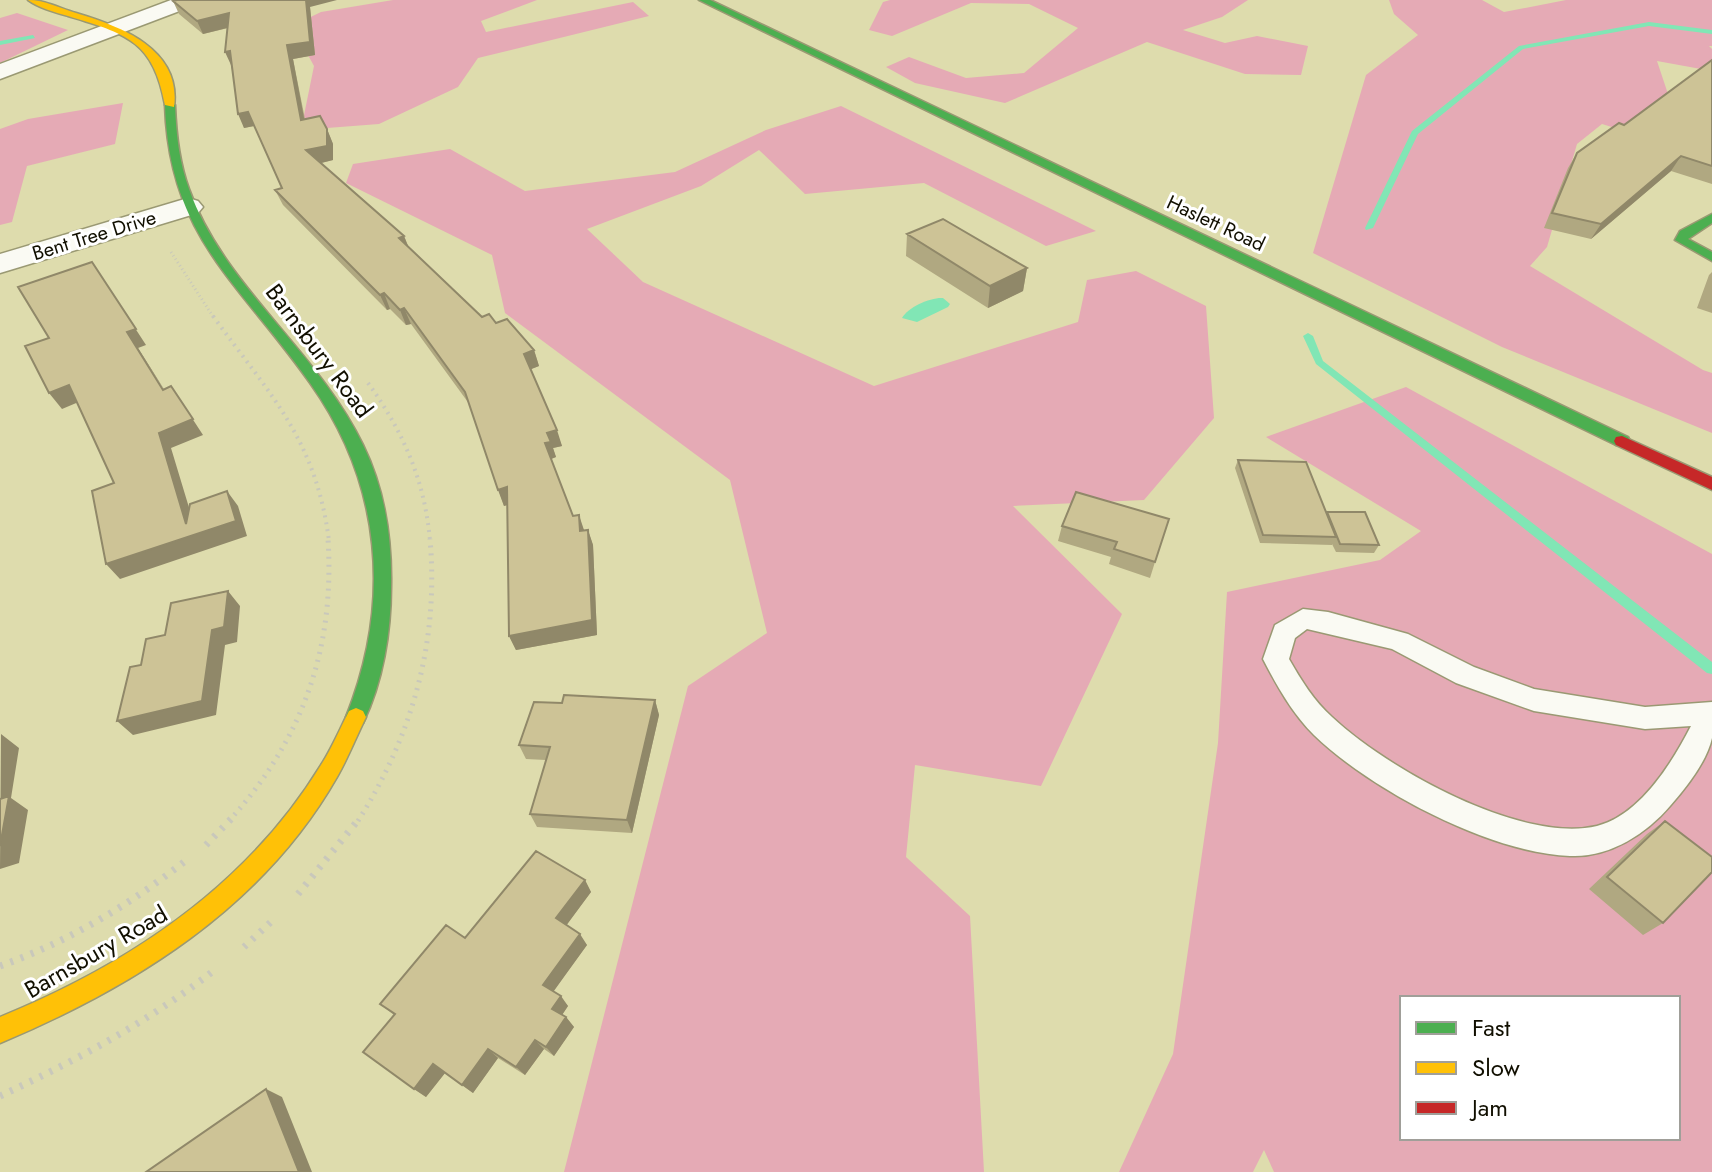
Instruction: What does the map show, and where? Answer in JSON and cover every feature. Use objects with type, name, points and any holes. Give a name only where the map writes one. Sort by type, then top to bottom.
[{"type":"street","name":"Barnsbury Road","points":[[0,1030],[69,1000],[126,968],[177,934],[253,873],[290,833],[327,780],[358,722],[382,617],[381,521],[363,457],[334,402],[207,242],[188,207],[170,142],[164,71],[153,52],[112,29],[32,0]]},
{"type":"street","points":[[0,72],[191,0]]},
{"type":"street","name":"Haslett Road","points":[[703,0],[1712,484]]},
{"type":"street","name":"Bent Tree Drive","points":[[0,264],[188,207]]},
{"type":"street","points":[[1712,218],[1684,234],[1681,240],[1712,257]]},
{"type":"lane","points":[[1303,619],[1328,622],[1399,641],[1465,675],[1534,700],[1645,718],[1710,714],[1693,754],[1647,812],[1599,839],[1566,843],[1513,834],[1452,808],[1381,768],[1326,730],[1291,689],[1276,659],[1284,632],[1303,619]]},
{"type":"path","points":[[0,966],[69,937],[118,910],[206,844],[271,770],[293,734],[308,700],[322,645],[330,553],[325,510],[315,471],[285,412],[192,289],[154,216]]},
{"type":"path","points":[[288,904],[341,843],[391,763],[421,685],[428,636],[431,553],[418,477],[392,416],[365,378]]},
{"type":"path","points":[[237,952],[279,914]]},
{"type":"path","points":[[0,1096],[72,1063],[141,1024],[226,961]]},
{"type":"shaded area","points":[[393,0],[537,0],[481,21],[486,32],[633,2],[649,16],[478,58],[458,87],[379,124],[301,130],[314,66],[292,26],[321,12]]},
{"type":"shaded area","points":[[1248,0],[1222,17],[1183,30],[1225,43],[1257,36],[1308,46],[1301,75],[1245,74],[1147,42],[1005,103],[915,83],[886,67],[909,57],[966,78],[1024,73],[1078,28],[1029,4],[971,3],[892,36],[869,30],[883,2]]},
{"type":"shaded area","points":[[1389,0],[1482,0],[1504,12],[1566,0],[1712,0],[1712,46],[1709,46],[1712,49],[1712,71],[1657,61],[1670,100],[1712,158],[1602,124],[1577,144],[1547,247],[1530,266],[1712,373],[1712,433],[1502,347],[1313,253],[1366,75],[1418,35],[1394,14]]},
{"type":"shaded area","points":[[17,13],[68,30],[0,63],[0,18]]},
{"type":"shaded area","points":[[123,103],[115,144],[27,166],[12,222],[0,225],[0,129],[28,119]]},
{"type":"shaded area","points":[[841,106],[1096,231],[1046,246],[924,183],[805,194],[759,150],[701,186],[587,229],[643,282],[874,386],[1078,322],[1087,280],[1136,271],[1206,306],[1214,418],[1144,500],[1013,506],[1122,614],[1041,786],[915,765],[906,857],[970,916],[984,1172],[564,1172],[688,686],[767,633],[730,480],[505,313],[492,255],[346,183],[353,164],[450,149],[525,191],[675,172],[766,130]]},
{"type":"shaded area","points":[[943,298],[950,304],[948,307],[917,322],[902,318],[920,304]]},
{"type":"shaded area","points":[[1406,387],[1712,554],[1712,1172],[1274,1172],[1264,1150],[1253,1172],[1119,1172],[1173,1054],[1218,743],[1227,592],[1380,560],[1421,531],[1266,437]]},
{"type":"building","points":[[306,0],[310,42],[287,45],[301,120],[320,116],[327,129],[327,146],[306,150],[404,236],[399,238],[482,317],[489,314],[496,323],[507,319],[534,350],[524,354],[557,430],[547,433],[551,442],[545,443],[573,516],[579,515],[580,531],[588,530],[592,620],[509,636],[507,487],[498,490],[465,392],[404,308],[400,310],[384,293],[380,295],[275,190],[282,188],[248,112],[238,114],[230,51],[225,52],[229,13],[197,21],[173,1]]},
{"type":"building","points":[[1712,60],[1712,166],[1681,156],[1601,224],[1552,213],[1577,153],[1619,123],[1624,125]]},
{"type":"building","points":[[943,219],[1027,268],[990,286],[907,234]]},
{"type":"building","points":[[92,262],[136,329],[127,332],[163,390],[171,386],[193,419],[159,433],[186,524],[190,504],[227,491],[236,521],[106,564],[92,491],[114,483],[69,385],[49,393],[25,346],[49,338],[18,287]]},
{"type":"building","points":[[1238,460],[1306,462],[1336,537],[1263,535]]},
{"type":"building","points":[[1076,492],[1169,519],[1155,562],[1114,549],[1117,542],[1062,526]]},
{"type":"building","points":[[1327,512],[1365,512],[1379,545],[1340,544]]},
{"type":"building","points":[[228,591],[224,627],[212,630],[202,701],[117,721],[130,667],[141,665],[146,639],[165,635],[171,603]]},
{"type":"building","points":[[564,695],[655,700],[627,820],[530,814],[550,747],[519,745],[534,702],[562,703]]},
{"type":"building","points":[[9,796],[0,846],[0,799]]},
{"type":"building","points":[[1665,821],[1712,857],[1712,872],[1663,923],[1607,877]]},
{"type":"building","points":[[536,851],[585,880],[556,918],[580,934],[543,985],[561,996],[552,1009],[566,1017],[546,1047],[535,1040],[516,1067],[488,1049],[462,1085],[433,1064],[414,1089],[363,1052],[395,1014],[380,1004],[446,925],[465,938]]},
{"type":"building","points":[[266,1089],[299,1172],[146,1172]]},
{"type":"waterway","points":[[1369,228],[1415,133],[1521,47],[1649,24],[1712,32]]},
{"type":"waterway","points":[[0,43],[33,37]]},
{"type":"waterway","points":[[1308,336],[1319,362],[1712,669]]},
{"type":"traffic: fast","points":[[703,0],[1622,441]]},
{"type":"traffic: fast","points":[[170,105],[172,142],[179,177],[202,232],[232,275],[316,380],[355,445],[369,479],[383,555],[382,598],[374,659],[356,717]]},
{"type":"traffic: fast","points":[[1712,218],[1684,234],[1681,240],[1712,257]]},
{"type":"traffic: slow","points":[[32,0],[101,23],[140,42],[154,57],[165,78],[170,105]]},
{"type":"traffic: slow","points":[[0,1030],[56,1007],[110,979],[162,946],[211,909],[255,867],[295,821],[329,771],[356,717]]},
{"type":"traffic: jam","points":[[1622,441],[1712,484]]}]
